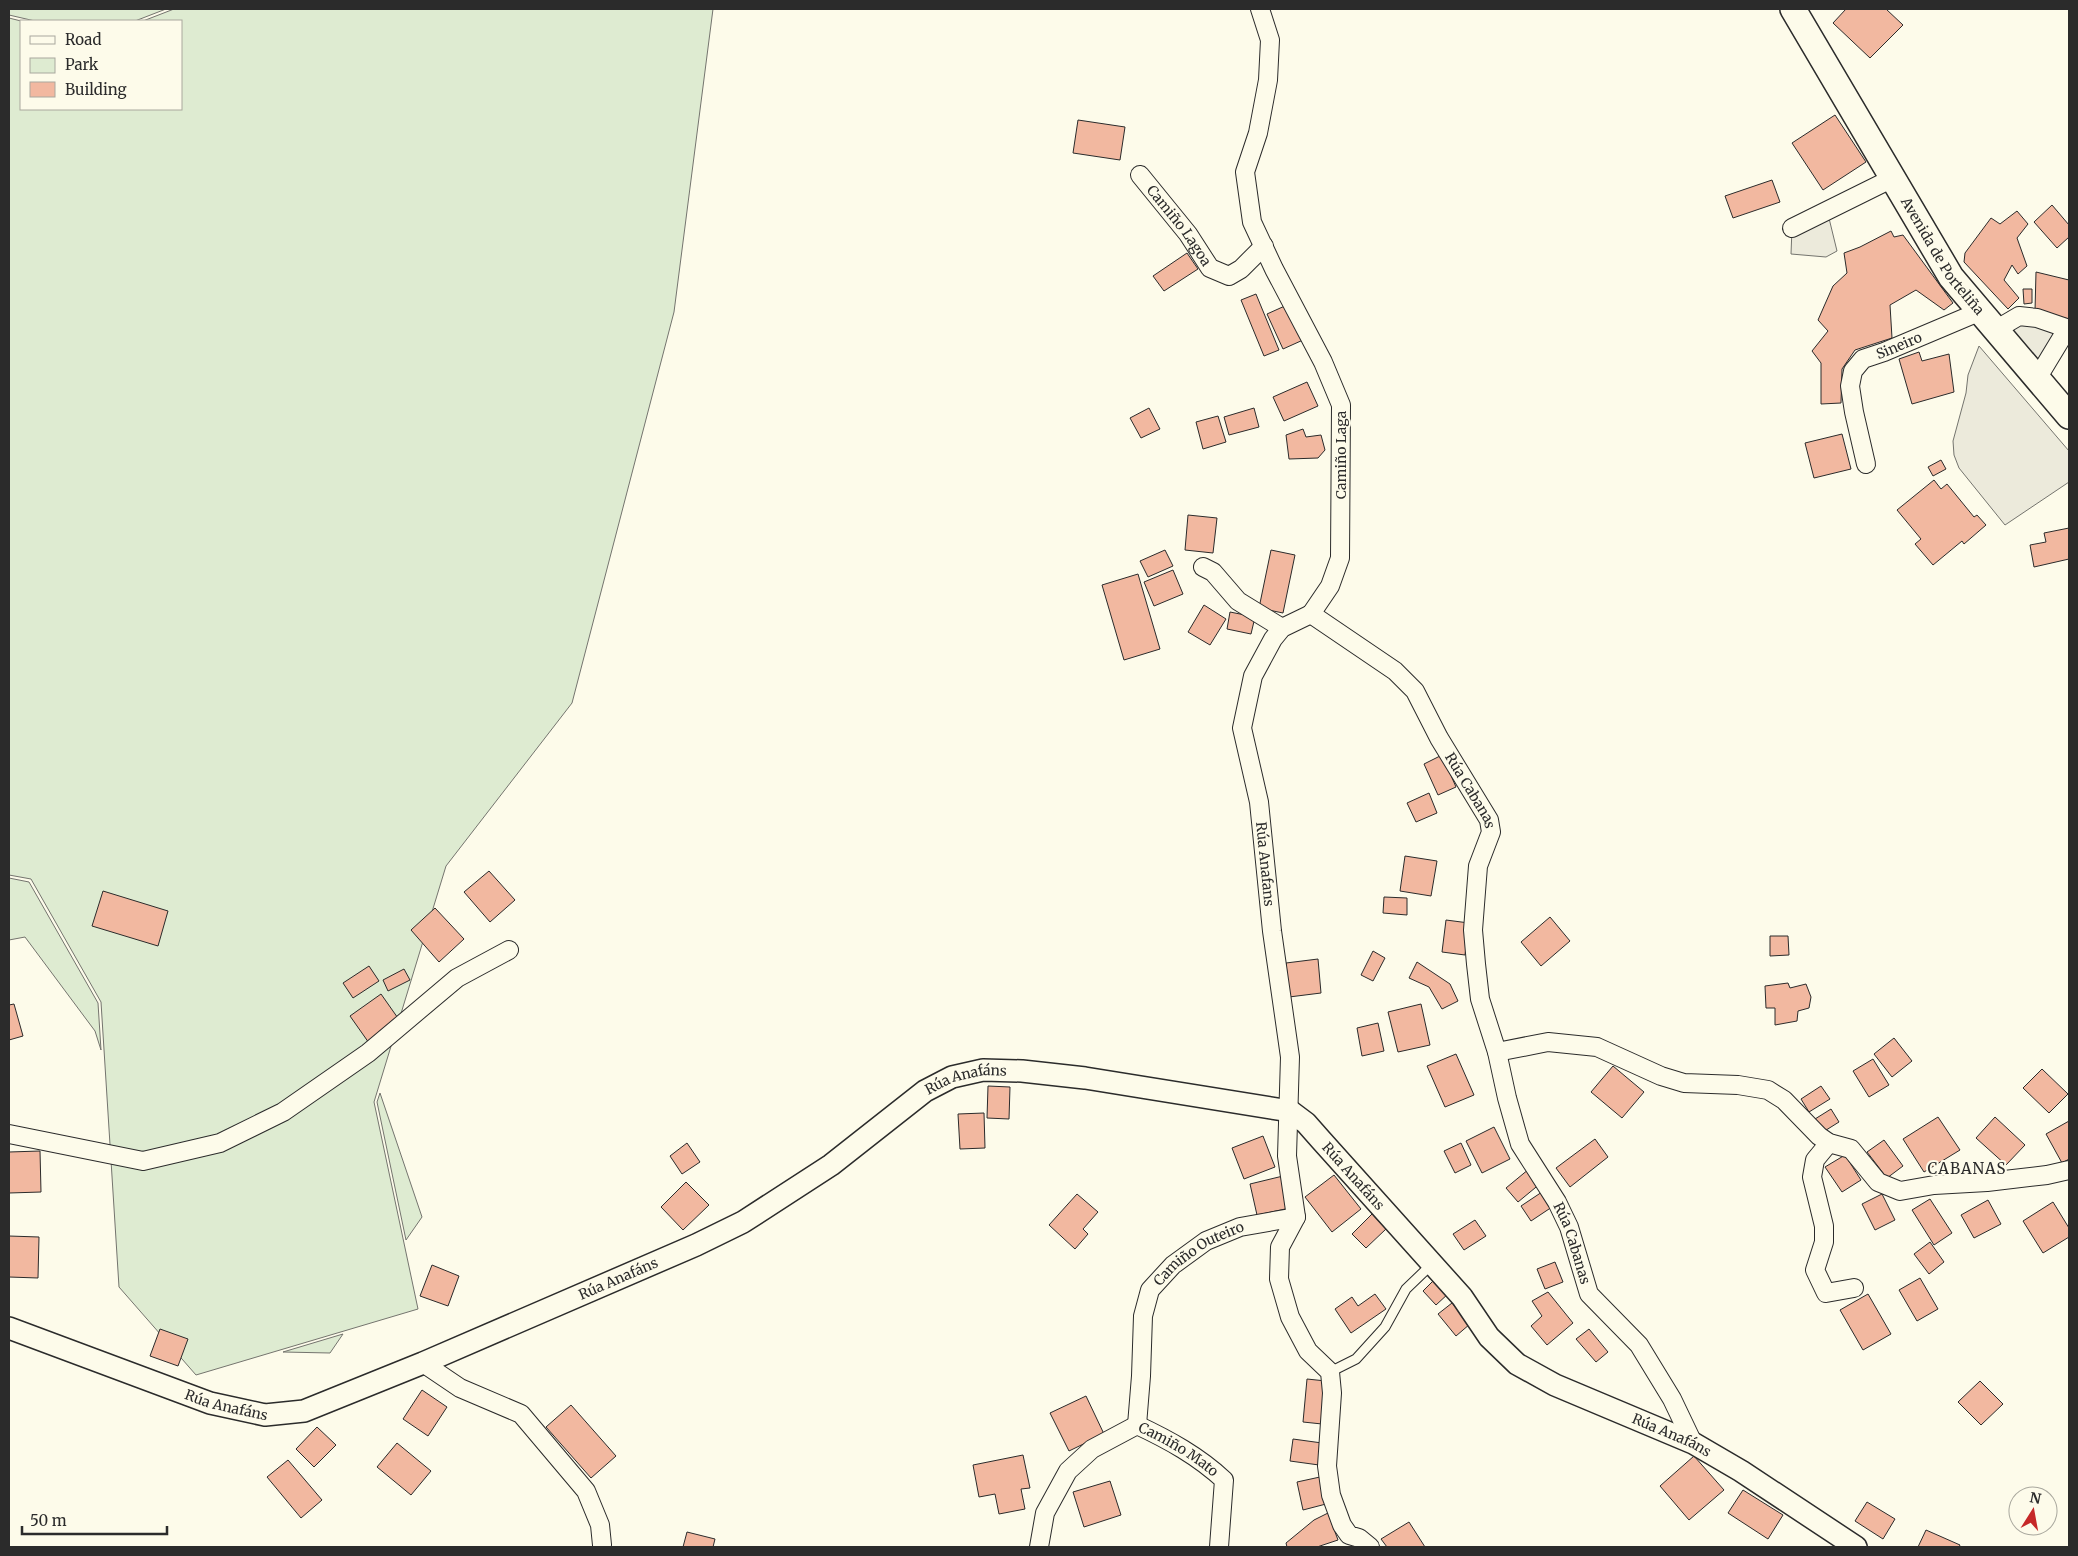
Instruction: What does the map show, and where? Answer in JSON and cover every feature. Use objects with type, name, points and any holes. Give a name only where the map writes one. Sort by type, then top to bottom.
[{"type":"main road","name":"Avenida de Porteliña","points":[[1793,9],[1951,276],[2069,416]]},
{"type":"street","points":[[1260,9],[1270,40],[1268,80],[1258,133],[1245,172],[1252,222],[1264,246]]},
{"type":"street","name":"Camiño Lagoa","points":[[1140,175],[1188,234],[1210,268],[1229,276],[1241,269],[1264,246]]},
{"type":"street","points":[[1792,228],[1893,178]]},
{"type":"street","name":"Camiño Laga","points":[[1264,246],[1324,362],[1341,404],[1340,558],[1330,586],[1311,614]]},
{"type":"street","name":"Sineiro","points":[[1866,464],[1850,386],[1853,371],[1863,359],[1989,320],[2019,316],[2037,318],[2068,329]]},
{"type":"street","points":[[2038,378],[2068,329]]},
{"type":"street","points":[[1203,567],[1213,572],[1238,601],[1282,628],[1311,614]]},
{"type":"street","name":"Rúa Cabanas","points":[[1311,614],[1395,671],[1415,691],[1439,738],[1489,820],[1490,832],[1478,866],[1473,930],[1480,999],[1497,1052],[1520,1144],[1557,1202],[1569,1226],[1589,1294],[1639,1345],[1672,1399],[1693,1443]]},
{"type":"street","name":"Rúa Anafans","points":[[1282,628],[1253,676],[1243,716],[1242,728],[1259,802],[1272,931],[1290,1056],[1290,1111]]},
{"type":"street","points":[[9,1134],[144,1161],[220,1142],[283,1112],[368,1053],[457,978],[509,950]]},
{"type":"street","points":[[1497,1052],[1548,1042],[1597,1047],[1661,1076],[1684,1083],[1738,1085],[1768,1090],[1784,1100],[1819,1136],[1829,1143],[1851,1149],[1878,1182],[1900,1191],[1934,1185],[1987,1182],[2047,1175],[2069,1170]]},
{"type":"street","name":"Rúa Anafáns","points":[[9,1328],[210,1403],[265,1415],[304,1411],[423,1363],[696,1245],[743,1222],[831,1165],[925,1091],[952,1077],[982,1070],[1022,1071],[1085,1078],[1290,1111],[1306,1123],[1467,1304],[1489,1337],[1517,1364],[1555,1385],[1693,1443],[1741,1470],[1856,1547]]},
{"type":"street","points":[[1290,1111],[1287,1156],[1296,1217],[1280,1247],[1279,1279],[1290,1317],[1308,1351],[1330,1372],[1332,1393],[1327,1466],[1331,1495],[1345,1530],[1349,1535],[1359,1538],[1370,1547]]},
{"type":"street","points":[[1829,1143],[1815,1160],[1812,1177],[1824,1234],[1824,1242],[1815,1270],[1826,1293],[1854,1288]]},
{"type":"street","name":"Camiño Outeiro","points":[[1136,1425],[1142,1376],[1143,1316],[1150,1290],[1173,1265],[1206,1240],[1240,1227],[1296,1217]]},
{"type":"street","points":[[423,1363],[460,1388],[521,1414],[586,1491],[600,1525],[602,1545]]},
{"type":"street","name":"Camiño Mato","points":[[1039,1547],[1045,1513],[1068,1471],[1092,1449],[1136,1425],[1176,1442],[1209,1466],[1224,1480],[1219,1547]]},
{"type":"lane","points":[[1330,1372],[1356,1359],[1385,1327],[1406,1289],[1432,1264]]},
{"type":"green space","points":[[9,9],[166,9],[138,20],[31,20],[9,15]]},
{"type":"green space","points":[[174,9],[713,9],[674,312],[572,703],[446,866],[374,1102],[418,1309],[196,1375],[119,1287],[101,1002],[31,879],[9,875],[9,18],[20,21],[20,110],[182,110],[182,20],[146,20]]},
{"type":"green space","points":[[9,878],[29,882],[98,1003],[101,1050],[95,1031],[25,937],[9,940]]},
{"type":"green space","points":[[380,1093],[422,1217],[406,1240],[377,1102]]},
{"type":"green space","points":[[343,1334],[330,1353],[283,1352]]},
{"type":"shaded area","points":[[1827,210],[1837,251],[1826,257],[1791,254],[1792,228]]},
{"type":"shaded area","points":[[2006,323],[2064,328],[2044,366]]},
{"type":"shaded area","points":[[1979,346],[2069,451],[2069,482],[2005,525],[1959,468],[1954,455],[1953,441],[1966,393],[1968,375]]},
{"type":"building","points":[[1846,9],[1886,9],[1903,25],[1870,58],[1833,23]]},
{"type":"building","points":[[1835,115],[1866,162],[1823,190],[1792,143]]},
{"type":"building","points":[[1078,120],[1125,127],[1120,160],[1073,153]]},
{"type":"building","points":[[1772,180],[1780,202],[1733,218],[1725,196]]},
{"type":"building","points":[[2052,205],[2069,225],[2069,237],[2057,248],[2034,222]]},
{"type":"building","points":[[2017,211],[2028,224],[2017,238],[2027,266],[2018,274],[2012,265],[2004,280],[2019,298],[2008,309],[1964,262],[1965,253],[1991,218],[2000,224]]},
{"type":"building","points":[[1891,231],[1894,237],[1903,235],[1953,303],[1944,310],[1916,290],[1890,305],[1892,338],[1855,350],[1842,369],[1841,403],[1821,404],[1821,363],[1812,351],[1828,331],[1818,320],[1833,286],[1847,273],[1844,253]]},
{"type":"building","points":[[1187,253],[1198,269],[1164,291],[1153,276]]},
{"type":"building","points":[[2036,272],[2069,280],[2069,319],[2035,311]]},
{"type":"building","points":[[2023,289],[2032,289],[2032,303],[2024,304]]},
{"type":"building","points":[[1256,294],[1279,350],[1264,356],[1241,300]]},
{"type":"building","points":[[1287,305],[1303,340],[1283,349],[1267,314]]},
{"type":"building","points":[[1919,352],[1922,361],[1949,354],[1954,392],[1912,404],[1899,359]]},
{"type":"building","points":[[1307,382],[1318,406],[1284,421],[1273,397]]},
{"type":"building","points":[[1149,408],[1160,429],[1141,438],[1130,418]]},
{"type":"building","points":[[1254,408],[1259,427],[1229,435],[1224,417]]},
{"type":"building","points":[[1218,416],[1226,442],[1203,449],[1196,422]]},
{"type":"building","points":[[1303,429],[1306,437],[1321,435],[1325,450],[1318,458],[1289,459],[1286,435]]},
{"type":"building","points":[[1842,434],[1851,469],[1814,478],[1805,443]]},
{"type":"building","points":[[1941,460],[1946,469],[1933,476],[1928,467]]},
{"type":"building","points":[[1934,480],[1941,489],[1947,484],[1974,517],[1977,515],[1986,525],[1964,544],[1962,541],[1933,565],[1915,544],[1921,539],[1897,510]]},
{"type":"building","points":[[1188,515],[1217,518],[1213,553],[1185,550]]},
{"type":"building","points":[[2069,528],[2069,559],[2034,567],[2030,545],[2046,542],[2044,533]]},
{"type":"building","points":[[1165,550],[1173,566],[1148,577],[1140,561]]},
{"type":"building","points":[[1271,550],[1295,555],[1283,613],[1259,608]]},
{"type":"building","points":[[1173,570],[1183,594],[1154,606],[1144,582]]},
{"type":"building","points":[[1138,574],[1160,649],[1124,660],[1102,585]]},
{"type":"building","points":[[1204,605],[1226,619],[1210,645],[1188,632]]},
{"type":"building","points":[[1230,612],[1255,617],[1251,634],[1227,629]]},
{"type":"building","points":[[1442,755],[1456,787],[1438,795],[1424,764]]},
{"type":"building","points":[[1429,793],[1437,813],[1416,822],[1407,803]]},
{"type":"building","points":[[1405,856],[1437,861],[1431,896],[1400,891]]},
{"type":"building","points":[[489,871],[515,900],[490,922],[464,892]]},
{"type":"building","points":[[103,891],[168,911],[158,946],[92,926]]},
{"type":"building","points":[[1384,897],[1407,898],[1407,915],[1383,913]]},
{"type":"building","points":[[435,908],[464,939],[439,962],[411,930]]},
{"type":"building","points":[[1550,917],[1570,941],[1541,966],[1521,942]]},
{"type":"building","points":[[1446,920],[1469,923],[1465,955],[1442,952]]},
{"type":"building","points":[[1770,936],[1788,936],[1789,955],[1770,956]]},
{"type":"building","points":[[1373,951],[1385,958],[1373,981],[1361,975]]},
{"type":"building","points":[[1318,959],[1321,993],[1289,997],[1286,963]]},
{"type":"building","points":[[1417,962],[1450,984],[1458,1001],[1442,1009],[1429,987],[1409,978]]},
{"type":"building","points":[[369,966],[379,981],[353,998],[343,983]]},
{"type":"building","points":[[404,969],[410,980],[388,991],[383,980]]},
{"type":"building","points":[[1788,983],[1790,988],[1806,984],[1811,997],[1809,1008],[1798,1011],[1797,1021],[1775,1025],[1775,1008],[1766,1008],[1765,986]]},
{"type":"building","points":[[381,994],[400,1021],[369,1043],[350,1016]]},
{"type":"building","points":[[14,1004],[23,1036],[9,1040],[9,1005]]},
{"type":"building","points":[[1421,1004],[1430,1045],[1398,1052],[1388,1012]]},
{"type":"building","points":[[1378,1023],[1384,1051],[1362,1056],[1357,1028]]},
{"type":"building","points":[[1894,1038],[1912,1061],[1892,1077],[1874,1054]]},
{"type":"building","points":[[1456,1054],[1474,1095],[1445,1107],[1427,1066]]},
{"type":"building","points":[[1873,1059],[1889,1085],[1869,1097],[1853,1071]]},
{"type":"building","points":[[1613,1066],[1644,1092],[1622,1118],[1591,1092]]},
{"type":"building","points":[[2042,1069],[2068,1094],[2049,1113],[2023,1088]]},
{"type":"building","points":[[988,1086],[1010,1087],[1009,1119],[987,1118]]},
{"type":"building","points":[[1821,1086],[1830,1099],[1809,1112],[1801,1099]]},
{"type":"building","points":[[1831,1109],[1839,1122],[1823,1132],[1815,1119]]},
{"type":"building","points":[[984,1113],[985,1148],[960,1149],[958,1114]]},
{"type":"building","points":[[1938,1117],[1960,1150],[1924,1172],[1903,1139]]},
{"type":"building","points":[[1995,1117],[2025,1145],[2006,1165],[1976,1138]]},
{"type":"building","points":[[2069,1121],[2069,1159],[2062,1163],[2046,1134]]},
{"type":"building","points":[[1494,1127],[1510,1159],[1482,1173],[1466,1141]]},
{"type":"building","points":[[1263,1136],[1275,1167],[1244,1179],[1232,1148]]},
{"type":"building","points":[[1595,1139],[1608,1157],[1570,1187],[1556,1168]]},
{"type":"building","points":[[1884,1140],[1903,1166],[1887,1178],[1867,1152]]},
{"type":"building","points":[[687,1143],[700,1162],[682,1174],[670,1156]]},
{"type":"building","points":[[1461,1143],[1471,1165],[1455,1173],[1444,1151]]},
{"type":"building","points":[[40,1151],[41,1192],[9,1193],[9,1152]]},
{"type":"building","points":[[1845,1155],[1861,1180],[1842,1192],[1825,1167]]},
{"type":"building","points":[[1529,1169],[1541,1183],[1518,1202],[1506,1188]]},
{"type":"building","points":[[1334,1175],[1361,1209],[1332,1232],[1305,1197]]},
{"type":"building","points":[[1283,1176],[1290,1208],[1257,1215],[1250,1184]]},
{"type":"building","points":[[686,1182],[709,1205],[683,1230],[661,1207]]},
{"type":"building","points":[[1542,1192],[1552,1207],[1531,1221],[1521,1206]]},
{"type":"building","points":[[1077,1194],[1098,1212],[1083,1229],[1088,1234],[1075,1249],[1049,1225]]},
{"type":"building","points":[[1882,1194],[1895,1220],[1875,1230],[1862,1204]]},
{"type":"building","points":[[1930,1199],[1952,1233],[1934,1245],[1912,1210]]},
{"type":"building","points":[[1988,1200],[2001,1224],[1974,1238],[1961,1215]]},
{"type":"building","points":[[2053,1202],[2069,1228],[2069,1237],[2043,1253],[2023,1221]]},
{"type":"building","points":[[1372,1214],[1386,1229],[1366,1248],[1352,1234]]},
{"type":"building","points":[[1475,1220],[1486,1236],[1464,1250],[1453,1234]]},
{"type":"building","points":[[9,1236],[39,1237],[38,1278],[9,1277]]},
{"type":"building","points":[[1930,1242],[1944,1262],[1929,1274],[1914,1254]]},
{"type":"building","points":[[1555,1262],[1563,1282],[1545,1289],[1537,1269]]},
{"type":"building","points":[[432,1265],[459,1276],[448,1306],[420,1296]]},
{"type":"building","points":[[1920,1278],[1938,1309],[1917,1321],[1899,1290]]},
{"type":"building","points":[[1435,1279],[1449,1293],[1436,1305],[1423,1291]]},
{"type":"building","points":[[1548,1292],[1573,1323],[1547,1345],[1531,1326],[1542,1316],[1532,1301]]},
{"type":"building","points":[[1375,1294],[1386,1309],[1351,1333],[1335,1309],[1352,1297],[1358,1306]]},
{"type":"building","points":[[1868,1294],[1891,1334],[1863,1350],[1840,1310]]},
{"type":"building","points":[[1452,1303],[1470,1324],[1456,1336],[1438,1314]]},
{"type":"building","points":[[160,1329],[188,1339],[178,1366],[150,1356]]},
{"type":"building","points":[[1589,1329],[1608,1352],[1596,1362],[1576,1339]]},
{"type":"building","points":[[1307,1379],[1326,1381],[1322,1424],[1303,1422]]},
{"type":"building","points":[[1980,1381],[2003,1404],[1981,1425],[1958,1402]]},
{"type":"building","points":[[422,1390],[447,1407],[428,1436],[403,1419]]},
{"type":"building","points":[[1086,1396],[1104,1434],[1069,1451],[1050,1413]]},
{"type":"building","points":[[571,1405],[616,1456],[591,1478],[546,1427]]},
{"type":"building","points":[[317,1427],[336,1445],[314,1467],[296,1449]]},
{"type":"building","points":[[1293,1439],[1322,1443],[1319,1465],[1290,1461]]},
{"type":"building","points":[[397,1443],[431,1471],[411,1495],[377,1467]]},
{"type":"building","points":[[1023,1455],[1030,1488],[1021,1489],[1025,1509],[999,1514],[995,1494],[979,1497],[973,1465]]},
{"type":"building","points":[[1694,1456],[1724,1490],[1689,1520],[1660,1486]]},
{"type":"building","points":[[288,1460],[322,1500],[301,1518],[267,1477]]},
{"type":"building","points":[[1320,1477],[1326,1504],[1303,1510],[1297,1482]]},
{"type":"building","points":[[1110,1481],[1121,1515],[1084,1527],[1073,1492]]},
{"type":"building","points":[[1743,1490],[1783,1515],[1768,1539],[1728,1513]]},
{"type":"building","points":[[1867,1502],[1895,1519],[1883,1539],[1855,1521]]},
{"type":"building","points":[[1328,1513],[1338,1540],[1317,1547],[1287,1547],[1286,1543],[1314,1520]]},
{"type":"building","points":[[1409,1522],[1425,1547],[1387,1547],[1381,1539]]},
{"type":"building","points":[[1926,1530],[1960,1545],[1959,1547],[1918,1547]]},
{"type":"building","points":[[687,1532],[715,1539],[713,1547],[683,1547]]},
{"type":"district","name":"CABANAS","points":[[1967,1168]]}]
